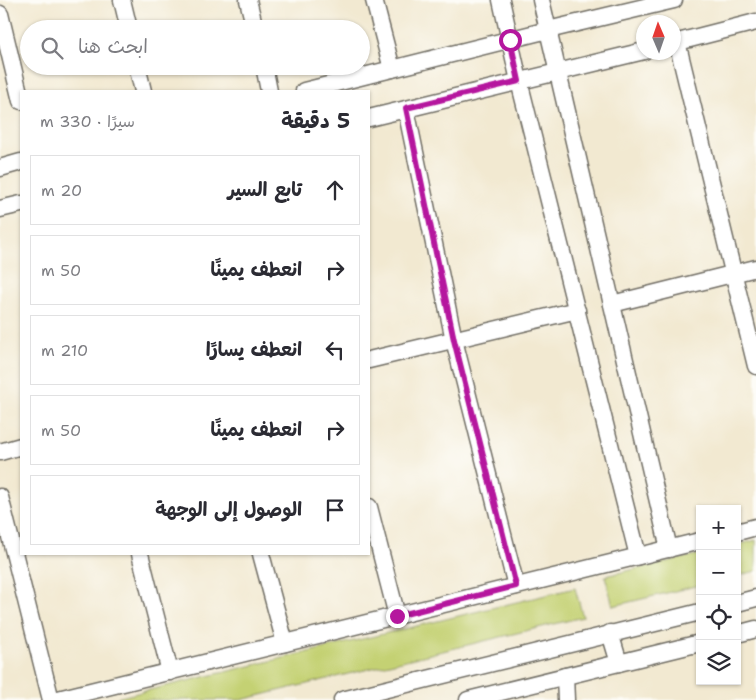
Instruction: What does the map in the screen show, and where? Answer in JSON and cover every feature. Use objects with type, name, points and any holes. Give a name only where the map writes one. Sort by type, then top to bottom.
[{"type":"street","points":[[122,0],[127,20]]},
{"type":"street","points":[[248,0],[253,20]]},
{"type":"street","points":[[374,0],[392,69]]},
{"type":"street","points":[[501,0],[519,81],[638,556]]},
{"type":"street","points":[[541,0],[669,549]]},
{"type":"street","points":[[370,74],[672,0]]},
{"type":"street","points":[[0,14],[20,97]]},
{"type":"street","points":[[681,41],[756,22]]},
{"type":"street","points":[[370,118],[636,53]]},
{"type":"street","points":[[679,60],[756,366]]},
{"type":"street","points":[[139,75],[143,90]]},
{"type":"street","points":[[266,75],[270,90]]},
{"type":"street","points":[[308,90],[368,75]]},
{"type":"street","points":[[406,108],[454,340],[516,586]]},
{"type":"street","points":[[0,168],[20,162]]},
{"type":"street","points":[[0,209],[20,204]]},
{"type":"street","points":[[612,304],[756,268]]},
{"type":"street","points":[[370,360],[576,310]]},
{"type":"street","points":[[0,452],[20,446]]},
{"type":"street","points":[[0,497],[52,700],[696,542]]},
{"type":"street","points":[[370,511],[397,616]]},
{"type":"street","points":[[741,531],[756,527]]},
{"type":"street","points":[[140,555],[170,672]]},
{"type":"street","points":[[261,555],[285,643]]},
{"type":"street","points":[[741,602],[756,598]]},
{"type":"street","points":[[342,700],[696,613]]},
{"type":"street","points":[[741,633],[756,629]]},
{"type":"street","points":[[610,633],[619,663]]},
{"type":"street","points":[[468,700],[696,644]]},
{"type":"street","points":[[565,676],[566,700]]},
{"type":"green space","points":[[756,540],[756,571],[741,575],[741,550],[741,544]]},
{"type":"green space","points":[[696,555],[696,586],[613,606],[605,576]]},
{"type":"green space","points":[[575,588],[583,617],[241,700],[108,700]]},
{"type":"route","points":[[397,616],[516,586],[454,340],[406,108],[519,81],[510,40]]}]
